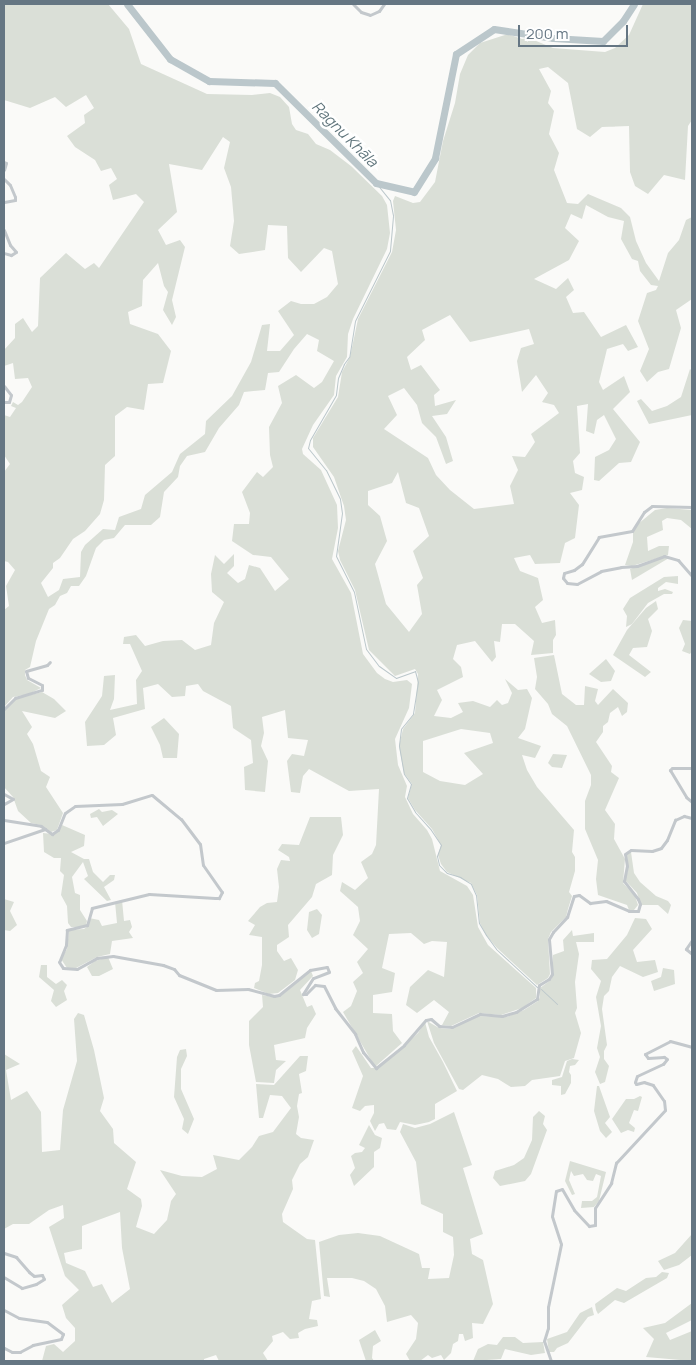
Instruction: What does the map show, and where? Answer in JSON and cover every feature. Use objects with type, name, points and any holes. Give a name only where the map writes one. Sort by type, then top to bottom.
[{"type":"street","points":[[352,4],[361,12],[370,15],[379,12],[384,4]]},
{"type":"street","points":[[4,162],[6,163],[4,170]]},
{"type":"street","points":[[4,179],[16,197],[14,200],[4,202]]},
{"type":"street","points":[[4,230],[10,246],[16,252],[11,255],[4,253]]},
{"type":"street","points":[[4,386],[11,395],[9,402],[4,402]]},
{"type":"street","points":[[692,507],[652,506],[644,512],[632,531],[599,537],[582,564],[574,570],[564,573],[563,578],[568,583],[577,584],[601,571],[621,566],[637,566],[664,556],[678,560],[692,576]]},
{"type":"street","points":[[4,709],[15,698],[42,690],[42,685],[28,678],[26,671],[42,667],[50,662]]},
{"type":"street","points":[[692,768],[672,768],[670,770],[686,797],[692,802]]},
{"type":"street","points":[[4,794],[13,799],[4,804]]},
{"type":"street","points":[[4,820],[40,826],[52,834],[58,830],[65,813],[75,806],[122,804],[152,795],[180,819],[200,844],[203,865],[222,892],[219,898],[150,894],[92,908],[87,925],[67,930],[66,945],[59,962],[63,968],[77,968],[97,958],[113,956],[163,965],[174,969],[179,975],[216,990],[248,989],[274,996],[279,995],[310,970],[327,967],[329,972],[313,978],[304,989],[303,994],[306,994],[315,985],[324,986],[335,1008],[355,1034],[362,1052],[376,1068],[404,1045],[426,1020],[431,1020],[439,1026],[452,1027],[480,1014],[502,1016],[516,1012],[537,999],[539,985],[549,980],[552,974],[549,939],[553,932],[563,923],[574,896],[579,895],[590,903],[606,901],[629,911],[638,911],[640,904],[638,899],[624,882],[627,866],[625,854],[631,850],[661,848],[667,840],[675,820],[684,816],[692,818]]},
{"type":"street","points":[[4,843],[45,830]]},
{"type":"street","points":[[692,940],[686,949],[692,954]]},
{"type":"street","points":[[551,1361],[544,1341],[548,1328],[548,1307],[561,1244],[552,1216],[556,1191],[562,1189],[574,1210],[589,1226],[594,1225],[595,1208],[610,1183],[616,1163],[665,1110],[664,1101],[653,1085],[644,1082],[636,1084],[635,1082],[637,1076],[663,1064],[667,1060],[664,1057],[648,1058],[645,1054],[670,1041],[692,1048]]},
{"type":"street","points":[[4,1253],[16,1257],[34,1276],[42,1275],[44,1279],[36,1284],[22,1288],[4,1278]]},
{"type":"street","points":[[4,1310],[19,1318],[47,1322],[63,1334],[61,1339],[33,1345],[20,1352],[12,1352],[4,1348]]},
{"type":"shaded area","points":[[4,4],[108,4],[129,29],[141,64],[207,94],[252,95],[270,93],[280,97],[289,107],[292,124],[296,130],[308,134],[316,144],[330,150],[351,166],[382,196],[387,205],[390,233],[387,249],[353,319],[348,334],[347,357],[336,376],[334,395],[313,425],[302,449],[303,454],[321,470],[337,505],[338,528],[332,559],[351,593],[363,654],[377,673],[385,679],[393,682],[407,680],[412,684],[409,708],[395,739],[398,765],[407,786],[405,797],[413,814],[432,839],[440,871],[467,886],[473,895],[478,927],[488,945],[536,988],[536,998],[522,1008],[501,1015],[479,1013],[451,1026],[442,1025],[449,1012],[434,1000],[417,1013],[406,1005],[410,987],[428,970],[444,977],[447,942],[432,941],[424,944],[411,933],[389,934],[382,968],[395,973],[392,992],[373,995],[373,1013],[392,1014],[393,1031],[402,1043],[375,1067],[343,1012],[351,1006],[357,991],[353,982],[363,973],[357,962],[368,949],[353,935],[360,921],[358,907],[340,891],[342,882],[355,890],[368,878],[361,862],[372,854],[376,845],[379,789],[349,791],[309,769],[303,776],[300,793],[291,792],[287,761],[292,754],[304,756],[308,740],[288,738],[285,710],[262,717],[264,733],[261,746],[268,761],[265,792],[245,790],[244,767],[253,763],[251,740],[233,728],[231,706],[203,691],[198,684],[186,686],[185,696],[172,697],[158,684],[143,688],[145,709],[113,718],[116,735],[104,745],[87,746],[85,722],[102,696],[104,676],[115,675],[114,699],[110,710],[137,704],[136,680],[142,671],[130,644],[123,644],[124,637],[136,635],[145,646],[163,641],[182,640],[195,650],[211,645],[214,623],[224,602],[212,592],[211,574],[215,555],[224,564],[234,554],[234,566],[227,573],[238,583],[245,579],[249,565],[260,568],[275,591],[289,579],[271,557],[253,555],[232,541],[234,524],[249,524],[250,513],[242,492],[257,472],[263,477],[273,467],[270,455],[269,427],[282,403],[278,386],[296,375],[314,388],[322,382],[334,361],[317,351],[319,340],[307,334],[294,349],[279,372],[268,373],[265,390],[244,392],[239,405],[219,428],[205,452],[187,456],[180,466],[178,477],[164,492],[160,517],[151,525],[125,525],[114,538],[104,540],[96,548],[86,576],[79,586],[71,586],[67,593],[60,596],[55,605],[49,609],[36,641],[30,667],[25,670],[25,675],[27,680],[41,688],[29,694],[13,697],[4,707],[4,610],[9,606],[6,586],[15,570],[8,562],[4,561],[4,472],[10,464],[4,455],[4,415],[10,417],[16,408],[11,406],[13,402],[18,405],[22,402],[32,387],[28,378],[15,379],[13,363],[4,366],[4,350],[15,338],[15,324],[23,318],[32,332],[38,326],[40,278],[66,253],[85,269],[94,263],[99,268],[144,202],[136,194],[113,200],[109,185],[117,179],[111,168],[101,171],[95,160],[75,147],[67,136],[85,123],[84,115],[94,108],[86,95],[66,107],[55,97],[30,108],[4,100]],"holes":[[[223,137],[230,142],[224,168],[231,187],[234,221],[230,246],[239,254],[265,250],[268,225],[287,226],[288,258],[301,272],[324,248],[332,251],[338,284],[327,297],[314,304],[301,304],[291,301],[278,311],[294,335],[280,351],[267,351],[270,324],[262,325],[251,362],[232,396],[206,421],[205,434],[180,454],[172,472],[145,495],[141,509],[119,517],[115,530],[103,529],[85,545],[81,552],[80,577],[63,579],[59,590],[48,597],[41,583],[53,568],[53,563],[60,558],[73,539],[85,531],[100,514],[104,500],[105,465],[115,456],[115,416],[127,407],[144,410],[148,384],[163,383],[171,351],[158,334],[130,324],[128,312],[142,306],[143,280],[158,263],[164,286],[168,292],[163,310],[172,325],[176,317],[172,300],[185,247],[180,240],[166,245],[158,230],[177,212],[169,164],[202,170]]]},
{"type":"shaded area","points":[[643,4],[692,4],[692,120],[688,126],[685,180],[664,175],[648,194],[635,186],[630,172],[629,126],[602,127],[590,137],[577,129],[568,83],[548,67],[539,69],[551,91],[548,103],[554,111],[549,134],[559,153],[554,170],[567,203],[578,204],[588,194],[621,208],[630,217],[636,241],[646,263],[659,281],[668,253],[679,240],[686,220],[692,217],[692,299],[676,310],[681,328],[669,369],[658,372],[647,382],[640,371],[649,349],[638,321],[647,293],[656,290],[658,286],[651,285],[640,271],[638,261],[632,259],[621,239],[624,221],[608,217],[586,205],[582,219],[571,214],[565,228],[579,241],[569,260],[534,279],[556,289],[568,278],[574,290],[566,297],[573,313],[584,312],[601,337],[626,325],[638,347],[628,351],[623,344],[607,349],[599,382],[603,390],[624,376],[630,392],[613,409],[640,442],[631,462],[619,463],[599,481],[594,480],[595,457],[609,450],[616,439],[604,415],[597,420],[594,434],[586,431],[588,404],[577,406],[580,453],[573,461],[575,473],[584,477],[582,490],[570,493],[579,505],[575,538],[565,543],[560,563],[535,564],[530,555],[514,558],[520,571],[538,578],[543,600],[535,607],[542,623],[555,620],[556,635],[553,640],[553,653],[531,655],[534,641],[515,624],[502,624],[500,642],[494,641],[496,657],[492,662],[475,641],[457,645],[453,659],[461,667],[463,677],[437,690],[442,700],[434,716],[451,718],[463,712],[458,703],[473,701],[490,707],[497,700],[502,705],[508,703],[512,693],[505,679],[518,690],[527,689],[532,698],[525,729],[518,738],[541,746],[535,758],[522,755],[527,770],[537,787],[574,830],[572,852],[575,857],[575,871],[569,892],[572,896],[566,917],[551,932],[548,939],[550,974],[548,978],[537,985],[497,948],[486,935],[480,923],[477,895],[471,883],[447,872],[441,864],[438,855],[441,845],[432,829],[415,810],[408,798],[412,784],[404,773],[399,746],[403,729],[415,713],[418,674],[415,669],[395,676],[369,650],[355,590],[340,560],[338,551],[346,520],[344,506],[334,477],[313,447],[313,438],[338,397],[342,372],[350,357],[358,319],[392,252],[396,230],[393,201],[395,196],[413,203],[420,202],[435,182],[443,141],[455,103],[460,74],[468,55],[480,43],[508,34],[522,39],[529,38],[553,48],[605,52],[615,48],[629,35]],"holes":[[[450,315],[470,342],[529,329],[534,344],[521,348],[517,361],[522,392],[536,375],[548,393],[542,402],[554,405],[559,413],[531,434],[535,442],[525,457],[512,456],[518,470],[510,486],[514,504],[474,509],[450,490],[436,475],[428,458],[384,429],[397,415],[388,396],[404,388],[417,405],[422,423],[436,437],[446,464],[453,461],[446,437],[432,416],[447,414],[456,400],[435,406],[434,395],[440,390],[421,365],[411,370],[407,357],[425,340],[422,330]],[[398,472],[406,503],[419,508],[429,536],[413,551],[423,578],[417,585],[422,614],[409,632],[386,604],[375,564],[387,541],[380,516],[368,505],[368,491],[392,483]],[[461,729],[490,733],[493,743],[464,753],[483,774],[465,785],[440,781],[423,772],[423,741]]]},
{"type":"shaded area","points":[[690,369],[692,371],[692,415],[649,424],[637,401],[641,399],[652,411],[667,406],[681,397]]},
{"type":"shaded area","points":[[667,508],[692,510],[692,529],[681,520],[667,518],[662,521],[663,530],[647,537],[648,551],[659,546],[669,546],[668,555],[632,566],[625,565],[633,542],[633,532],[638,524],[655,510]]},
{"type":"shaded area","points":[[664,557],[669,558],[632,580],[630,569]]},
{"type":"shaded area","points":[[678,576],[678,584],[666,582],[658,588],[658,591],[665,589],[673,592],[672,594],[664,594],[648,603],[632,624],[626,627],[627,616],[623,609],[630,598],[664,577]]},
{"type":"shaded area","points":[[656,601],[658,609],[648,619],[652,631],[647,647],[633,648],[629,655],[651,672],[645,677],[613,655],[627,630],[646,608]]},
{"type":"shaded area","points":[[683,620],[692,621],[692,651],[690,654],[682,651],[685,644],[679,628]]},
{"type":"shaded area","points":[[554,655],[562,694],[576,705],[584,705],[585,686],[598,689],[595,701],[598,705],[613,689],[628,703],[627,712],[622,716],[618,707],[610,713],[608,722],[603,726],[603,732],[596,742],[612,766],[611,772],[619,778],[605,810],[615,824],[614,839],[625,859],[623,883],[635,896],[638,905],[634,910],[629,910],[627,905],[598,895],[596,879],[598,860],[585,829],[585,801],[591,785],[591,775],[567,726],[552,714],[548,704],[535,689],[537,677],[534,658]]},
{"type":"shaded area","points":[[606,659],[615,671],[611,681],[601,682],[589,674]]},
{"type":"shaded area","points":[[42,692],[54,699],[66,711],[55,718],[22,711],[32,727],[27,734],[33,744],[41,771],[50,777],[46,787],[63,813],[57,830],[51,832],[41,825],[31,823],[18,811],[13,797],[4,787],[4,710],[15,699]]},
{"type":"shaded area","points":[[164,718],[179,734],[177,758],[163,758],[160,745],[151,727]]},
{"type":"shaded area","points":[[553,754],[567,755],[562,768],[552,767],[548,763]]},
{"type":"shaded area","points":[[99,809],[102,812],[112,810],[118,814],[103,826],[97,817],[91,818],[90,814]]},
{"type":"shaded area","points":[[310,817],[341,817],[343,835],[333,855],[332,875],[316,884],[312,897],[288,925],[289,937],[277,945],[277,951],[284,961],[291,958],[298,970],[295,980],[278,993],[269,994],[254,988],[255,983],[259,981],[262,965],[262,937],[249,935],[255,925],[248,921],[260,907],[267,903],[277,902],[279,887],[277,869],[281,860],[290,861],[289,857],[278,850],[282,844],[299,845]]},
{"type":"shaded area","points":[[62,825],[85,835],[84,846],[71,852],[84,859],[89,859],[93,872],[103,882],[110,875],[115,875],[114,880],[104,887],[111,900],[107,901],[84,879],[88,876],[83,862],[72,877],[75,893],[80,895],[80,910],[87,921],[86,925],[79,927],[71,927],[68,923],[67,906],[61,895],[64,875],[60,871],[61,858],[54,858],[44,852],[43,833],[53,834],[59,831]]},
{"type":"shaded area","points":[[631,852],[634,873],[640,882],[656,896],[668,901],[671,905],[668,914],[658,905],[641,905],[637,893],[625,880],[628,870],[627,854]]},
{"type":"shaded area","points":[[4,899],[14,902],[10,911],[17,925],[10,931],[4,930]]},
{"type":"shaded area","points":[[122,900],[124,921],[130,920],[132,927],[129,932],[133,938],[112,941],[110,954],[97,957],[76,968],[67,968],[61,959],[67,949],[69,930],[84,929],[88,926],[89,918],[99,920],[102,926],[117,923],[115,902]]},
{"type":"shaded area","points":[[317,909],[322,915],[319,934],[312,938],[307,930],[309,912]]},
{"type":"shaded area","points":[[635,918],[646,919],[652,929],[633,950],[637,962],[655,960],[658,972],[643,977],[620,966],[612,977],[609,991],[604,996],[602,1009],[607,1045],[604,1051],[604,1059],[609,1066],[605,1082],[600,1084],[595,1072],[600,1057],[597,1048],[601,1026],[596,997],[601,981],[591,969],[592,960],[607,959],[627,935]]},
{"type":"shaded area","points":[[572,930],[573,936],[594,933],[594,942],[576,942],[579,954],[575,982],[577,1008],[575,1013],[581,1033],[574,1058],[565,1061],[560,1076],[532,1080],[525,1086],[511,1087],[498,1079],[482,1075],[463,1090],[459,1089],[434,1043],[427,1021],[439,1028],[450,1029],[478,1016],[507,1017],[524,1010],[538,1001],[540,988],[552,979],[553,955],[564,951],[563,940]]},
{"type":"shaded area","points":[[108,957],[113,969],[99,976],[92,976],[87,967],[95,961]]},
{"type":"shaded area","points":[[41,965],[47,965],[47,977],[56,984],[62,980],[67,985],[64,991],[67,1000],[56,1007],[51,1001],[54,990],[39,977]]},
{"type":"shaded area","points":[[663,968],[674,970],[675,984],[654,991],[651,981],[661,977]]},
{"type":"shaded area","points":[[311,971],[313,976],[300,990],[307,1007],[312,1005],[316,1014],[307,1028],[305,1038],[274,1045],[276,1060],[286,1061],[276,1070],[274,1083],[256,1082],[249,1045],[249,1021],[263,1007],[262,995],[273,997],[282,995]]},
{"type":"shaded area","points":[[78,1013],[84,1015],[94,1050],[104,1098],[100,1111],[113,1129],[114,1143],[136,1162],[127,1189],[141,1199],[142,1206],[136,1227],[154,1234],[167,1220],[171,1201],[176,1194],[160,1170],[182,1176],[202,1177],[217,1169],[213,1155],[239,1160],[252,1147],[259,1136],[273,1132],[291,1108],[282,1096],[270,1095],[263,1118],[259,1118],[256,1084],[274,1085],[300,1056],[308,1056],[306,1071],[299,1074],[302,1093],[299,1094],[297,1106],[299,1117],[296,1134],[301,1138],[314,1140],[308,1157],[300,1164],[292,1180],[293,1189],[282,1214],[283,1222],[307,1239],[315,1240],[321,1299],[312,1301],[309,1319],[317,1320],[318,1326],[298,1333],[299,1338],[290,1339],[283,1332],[272,1336],[273,1341],[263,1353],[268,1361],[219,1361],[216,1355],[204,1359],[204,1361],[42,1361],[46,1346],[54,1344],[63,1352],[75,1341],[75,1328],[66,1318],[62,1305],[79,1290],[65,1276],[49,1227],[64,1218],[63,1205],[49,1210],[29,1224],[13,1224],[4,1229],[4,1054],[20,1064],[6,1070],[11,1100],[27,1091],[41,1112],[42,1152],[60,1150],[63,1110],[77,1061],[74,1019]],"holes":[[[120,1212],[122,1248],[130,1289],[112,1303],[102,1284],[93,1287],[85,1271],[66,1263],[64,1253],[82,1249],[82,1226]]]},
{"type":"shaded area","points":[[425,1022],[429,1037],[457,1091],[435,1104],[435,1119],[429,1122],[415,1125],[400,1122],[396,1130],[387,1129],[384,1123],[379,1124],[375,1131],[370,1121],[374,1113],[374,1105],[365,1106],[360,1111],[352,1108],[363,1076],[352,1051],[356,1046],[371,1068],[379,1068],[418,1033]]},
{"type":"shaded area","points":[[186,1049],[187,1056],[181,1069],[181,1089],[194,1119],[188,1134],[182,1129],[184,1119],[174,1097],[177,1057],[180,1050]]},
{"type":"shaded area","points":[[572,1059],[579,1060],[575,1065],[570,1066],[571,1083],[565,1094],[561,1095],[561,1086],[552,1085],[552,1080],[562,1077],[567,1061]]},
{"type":"shaded area","points":[[597,1086],[599,1086],[610,1117],[605,1123],[612,1132],[606,1138],[600,1131],[594,1111]]},
{"type":"shaded area","points":[[642,1097],[638,1111],[634,1110],[629,1123],[635,1128],[634,1132],[628,1130],[621,1133],[612,1119],[626,1099],[634,1099]]},
{"type":"shaded area","points":[[539,1111],[545,1116],[543,1124],[547,1130],[531,1174],[525,1181],[500,1186],[493,1178],[495,1171],[514,1165],[524,1158],[532,1140],[533,1117]]},
{"type":"shaded area","points":[[454,1112],[472,1165],[463,1168],[483,1234],[470,1239],[472,1254],[483,1260],[493,1304],[483,1324],[472,1323],[473,1338],[465,1341],[463,1334],[459,1334],[458,1341],[453,1344],[451,1353],[444,1360],[441,1355],[432,1358],[428,1355],[420,1361],[410,1361],[406,1354],[416,1339],[418,1323],[411,1315],[387,1322],[385,1306],[376,1289],[364,1281],[352,1278],[327,1278],[330,1297],[324,1296],[319,1242],[339,1235],[358,1233],[380,1236],[419,1254],[422,1268],[430,1268],[428,1279],[449,1278],[454,1255],[453,1237],[443,1232],[443,1214],[421,1204],[416,1162],[400,1132],[403,1124],[415,1128],[430,1124]]},
{"type":"shaded area","points":[[369,1125],[375,1135],[382,1138],[380,1148],[374,1152],[374,1167],[354,1186],[350,1175],[355,1168],[351,1156],[362,1152],[365,1148],[359,1145]]},
{"type":"shaded area","points":[[570,1161],[606,1172],[599,1201],[594,1207],[581,1208],[582,1201],[592,1201],[597,1197],[601,1176],[596,1174],[593,1181],[587,1180],[583,1174],[574,1176],[571,1171],[569,1180],[575,1194],[572,1195],[565,1181]]},
{"type":"shaded area","points":[[692,1234],[692,1255],[679,1265],[664,1270],[658,1261],[675,1253]]},
{"type":"shaded area","points":[[662,1272],[669,1273],[667,1278],[624,1303],[615,1300],[598,1314],[595,1304],[617,1288],[626,1291],[646,1278],[656,1277]]},
{"type":"shaded area","points":[[692,1303],[692,1320],[666,1333],[670,1340],[692,1331],[692,1361],[646,1357],[654,1339],[643,1328],[665,1323]]},
{"type":"shaded area","points":[[592,1307],[594,1315],[588,1317],[568,1343],[557,1348],[554,1352],[549,1352],[547,1339],[567,1332],[580,1313]]},
{"type":"shaded area","points":[[375,1330],[381,1341],[373,1346],[372,1358],[374,1361],[366,1361],[359,1340]]},
{"type":"shaded area","points":[[503,1337],[515,1337],[523,1343],[543,1342],[545,1353],[531,1355],[505,1349],[501,1359],[473,1361],[478,1349],[488,1344],[497,1345]]},
{"type":"waterway","name":"Ragnu Khāla","points":[[127,4],[170,59],[209,81],[275,83],[376,183],[414,192],[435,158],[456,54],[494,29],[553,38],[603,41],[623,21],[634,4]]},
{"type":"waterway","points":[[376,183],[390,200],[393,216],[390,251],[355,321],[349,357],[338,378],[336,395],[310,440],[308,448],[326,470],[340,499],[342,513],[336,556],[354,592],[366,649],[379,666],[396,678],[415,671],[418,682],[413,714],[401,729],[399,746],[404,774],[411,784],[407,798],[415,812],[441,845],[437,856],[439,865],[447,873],[460,877],[471,884],[476,895],[479,923],[486,935],[496,949],[537,987]]},
{"type":"waterway","points":[[541,989],[557,1004]]}]
